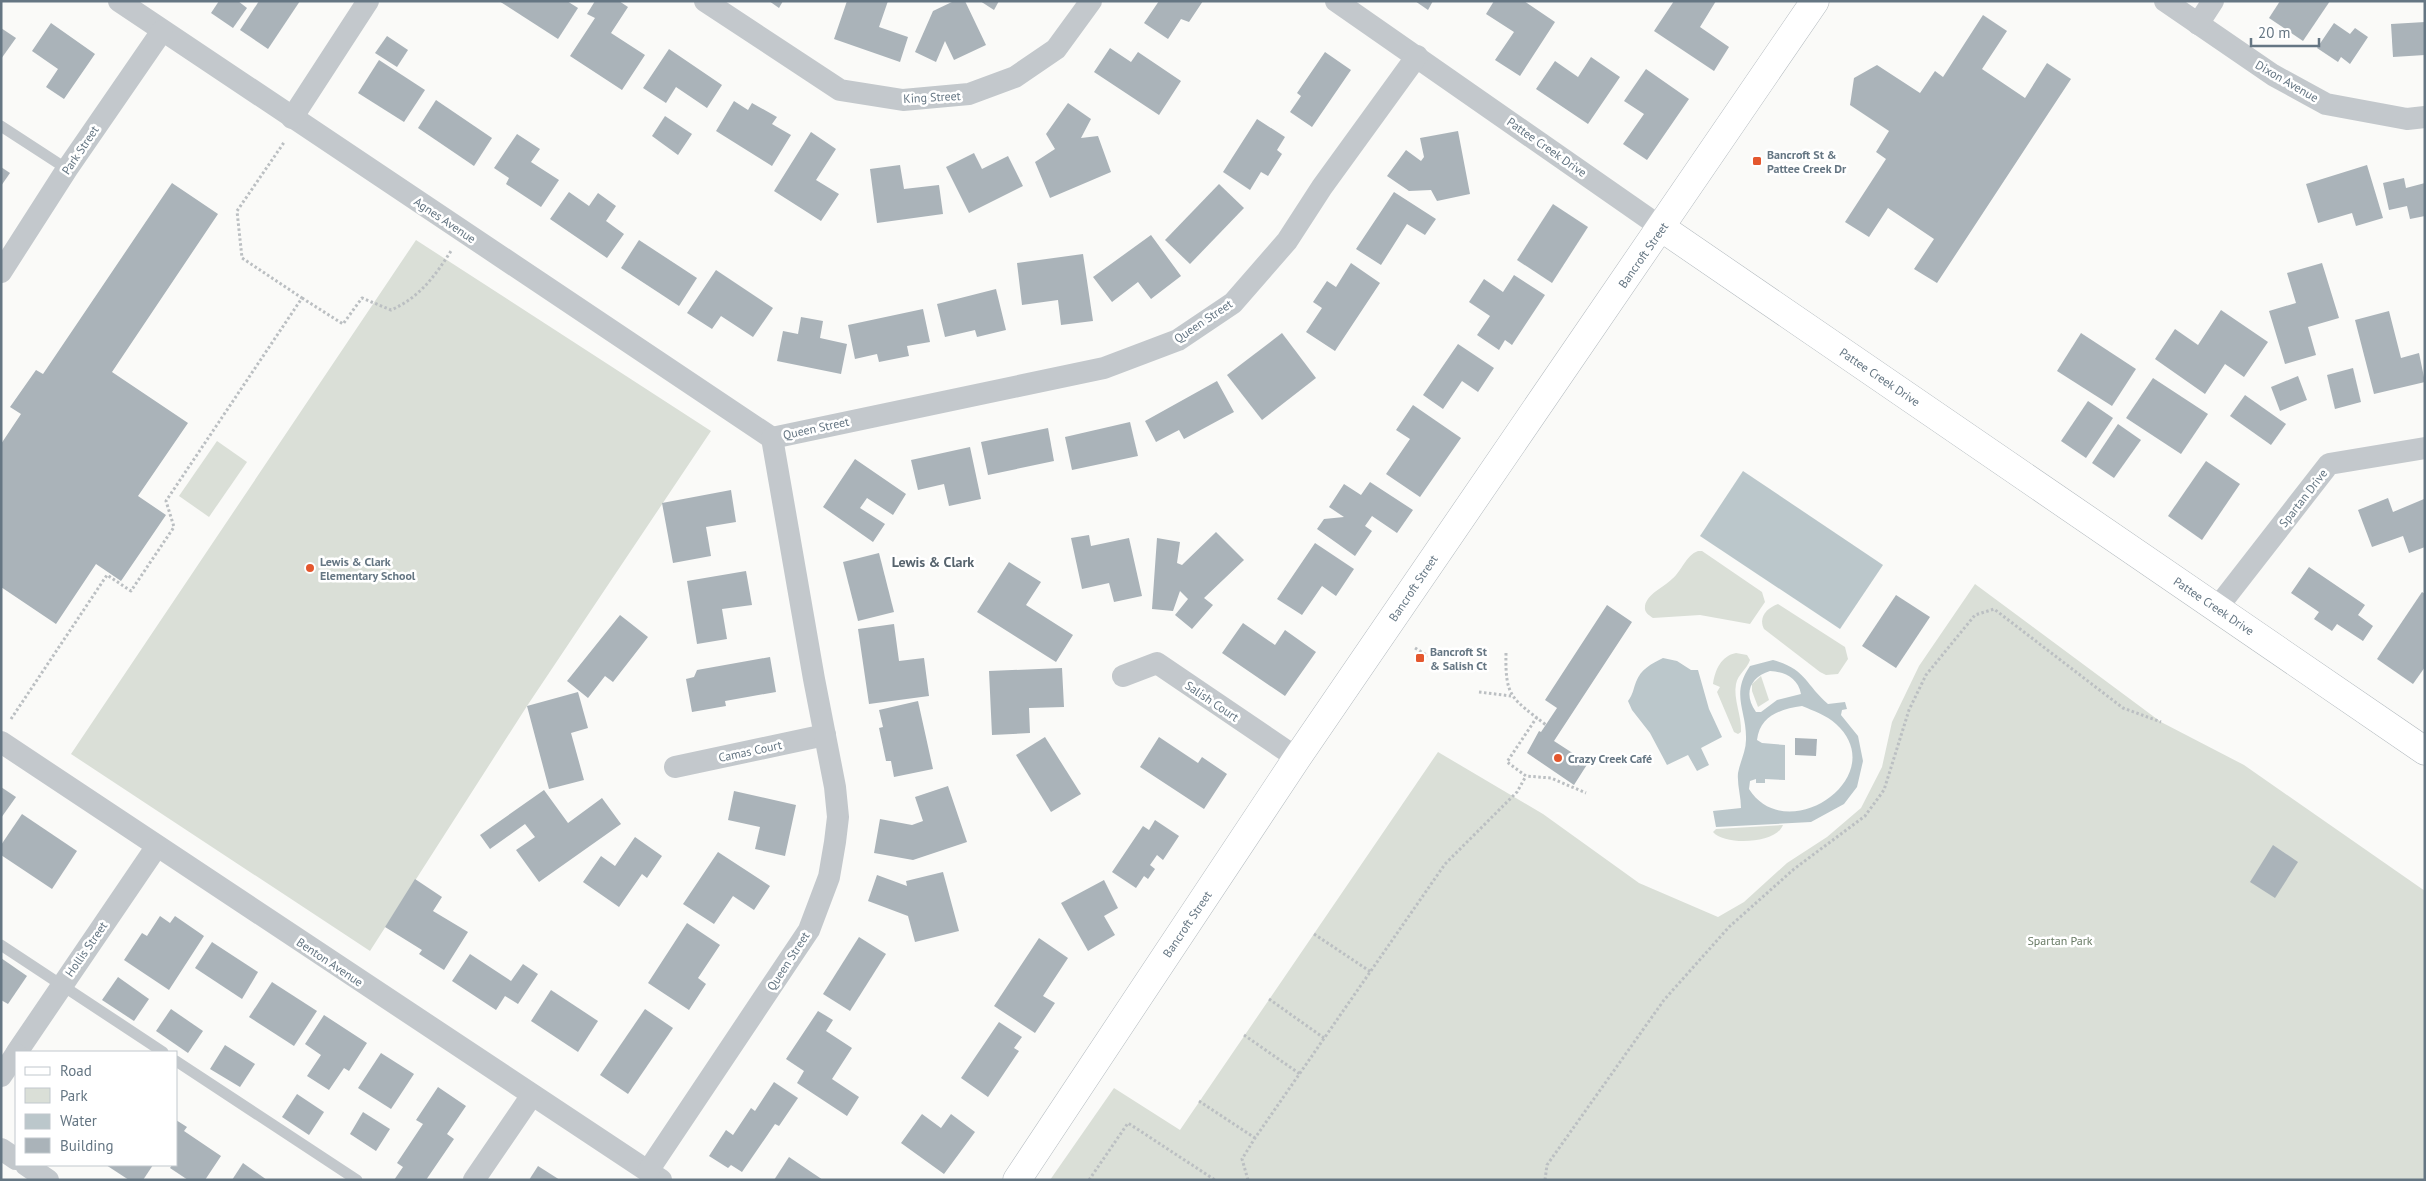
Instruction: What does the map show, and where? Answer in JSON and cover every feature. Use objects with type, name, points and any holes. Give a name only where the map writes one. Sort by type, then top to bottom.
[{"type":"street","name":"Agnes Avenue","points":[[119,1],[772,438]]},
{"type":"street","points":[[292,118],[368,1]]},
{"type":"street","name":"King Street","points":[[705,1],[840,90],[903,100],[969,94],[1015,77],[1056,49],[1091,1]]},
{"type":"street","name":"Pattee Creek Drive","points":[[1336,1],[1662,228],[2425,751]]},
{"type":"street","name":"Bancroft Street","points":[[1017,1180],[1297,758],[1662,228],[1815,1]]},
{"type":"street","name":"Dixon Avenue","points":[[2165,1],[2273,75],[2326,104],[2407,119],[2425,117]]},
{"type":"street","points":[[2198,24],[2213,1]]},
{"type":"street","name":"Park Street","points":[[1,272],[67,169],[162,30]]},
{"type":"street","name":"Queen Street","points":[[654,1175],[809,930],[829,877],[838,816],[835,787],[772,438],[1104,368],[1178,340],[1233,303],[1287,241],[1322,186],[1417,56]]},
{"type":"street","name":"Spartan Drive","points":[[2217,608],[2329,464],[2425,448]]},
{"type":"street","name":"Salish Court","points":[[1123,676],[1156,663],[1297,758]]},
{"type":"street","name":"Camas Court","points":[[675,766],[825,734]]},
{"type":"street","name":"Benton Avenue","points":[[1,742],[654,1175]]},
{"type":"street","name":"Hollis Street","points":[[18,1051],[61,985],[157,846]]},
{"type":"street","name":"Hollis Street","points":[[1,1076],[15,1056]]},
{"type":"street","points":[[474,1180],[532,1095]]},
{"type":"street","points":[[1,1149],[15,1158]]},
{"type":"street","points":[[27,1166],[48,1180]]},
{"type":"lane","points":[[1,126],[67,169]]},
{"type":"lane","points":[[1,945],[161,1051]]},
{"type":"lane","points":[[178,1062],[357,1180]]},
{"type":"path","points":[[285,140],[237,211],[242,258],[343,324],[362,298],[390,310],[406,304],[432,280],[451,251]]},
{"type":"path","points":[[11,719],[107,575],[132,591],[174,527],[166,501],[302,298]]},
{"type":"path","points":[[1545,1180],[1547,1165],[1664,1000],[1729,927],[1794,869],[1865,816],[1884,790],[1909,710],[1926,675],[1975,614],[1994,609],[2123,708],[2160,722]]},
{"type":"path","points":[[1415,648],[1428,656]]},
{"type":"path","points":[[1506,653],[1506,676],[1511,696]]},
{"type":"path","points":[[1479,692],[1511,696],[1546,725]]},
{"type":"path","points":[[1537,717],[1507,762],[1526,776],[1551,778],[1586,793]]},
{"type":"path","points":[[1246,1180],[1242,1159],[1324,1038],[1445,864],[1517,792],[1526,776]]},
{"type":"path","points":[[1314,934],[1371,972]]},
{"type":"path","points":[[1269,999],[1324,1038]]},
{"type":"path","points":[[1244,1035],[1300,1074]]},
{"type":"path","points":[[1200,1101],[1255,1138]]},
{"type":"path","points":[[1089,1180],[1128,1123],[1215,1180]]},
{"type":"green space","points":[[416,240],[711,431],[527,706],[370,951],[71,754]]},
{"type":"green space","points":[[217,441],[247,462],[209,517],[179,496]]},
{"type":"green space","points":[[1698,551],[1702,551],[1762,592],[1765,602],[1750,624],[1700,615],[1653,618],[1648,615],[1645,606],[1649,598],[1669,582],[1690,556]]},
{"type":"green space","name":"Spartan Park","points":[[1975,584],[2161,722],[2244,765],[2425,891],[2425,1180],[1050,1180],[1114,1088],[1180,1130],[1438,752],[1543,814],[1639,883],[1718,917],[1744,902],[1787,863],[1827,837],[1861,808],[1882,767],[1892,722],[1919,666]]},
{"type":"green space","points":[[1778,604],[1845,647],[1848,659],[1838,674],[1826,675],[1820,672],[1764,629],[1762,625],[1763,617],[1770,608]]},
{"type":"green space","points":[[1736,653],[1747,655],[1750,660],[1739,677],[1735,690],[1741,726],[1741,732],[1738,734],[1734,732],[1717,692],[1720,687],[1713,684],[1720,664],[1726,657]]},
{"type":"green space","points":[[1761,676],[1769,700],[1758,707],[1752,691],[1752,684]]},
{"type":"green space","points":[[1783,825],[1771,836],[1750,841],[1728,839],[1713,832],[1716,829]]},
{"type":"water","points":[[1743,471],[1883,565],[1840,629],[1700,536]]},
{"type":"water","points":[[1663,658],[1677,661],[1691,670],[1698,670],[1709,709],[1722,737],[1701,748],[1709,765],[1697,771],[1688,755],[1667,765],[1650,733],[1632,710],[1628,701],[1636,682],[1644,670]]},
{"type":"water","points":[[1773,660],[1784,664],[1799,673],[1828,704],[1845,702],[1847,709],[1842,710],[1841,715],[1858,736],[1863,761],[1857,787],[1844,804],[1811,822],[1716,827],[1713,811],[1741,808],[1738,773],[1745,748],[1746,729],[1740,694],[1744,676],[1750,666]],"holes":[[[1770,671],[1786,674],[1794,680],[1801,694],[1777,700],[1761,712],[1756,712],[1750,699],[1751,687],[1758,677]],[[1802,706],[1836,724],[1850,744],[1852,765],[1844,783],[1828,798],[1808,809],[1787,811],[1766,806],[1749,789],[1750,781],[1756,779],[1756,783],[1765,783],[1765,779],[1785,780],[1785,745],[1762,743],[1757,740],[1759,732],[1762,725],[1772,715],[1786,709]]]},
{"type":"building","points":[[219,1],[238,1],[247,8],[233,28],[211,13]]},
{"type":"building","points":[[259,1],[300,1],[268,49],[240,30]]},
{"type":"building","points":[[499,1],[567,1],[578,8],[558,39]]},
{"type":"building","points":[[595,1],[619,1],[628,7],[611,33],[645,55],[622,90],[570,56],[595,18],[587,14]]},
{"type":"building","points":[[769,1],[783,1],[779,8]]},
{"type":"building","points":[[847,1],[888,1],[879,27],[908,37],[900,62],[834,39]]},
{"type":"building","points":[[954,1],[965,1],[986,45],[954,60],[945,41],[936,62],[915,52],[933,11]]},
{"type":"building","points":[[980,1],[999,1],[994,10]]},
{"type":"building","points":[[1159,1],[1203,1],[1189,22],[1181,19],[1168,39],[1144,23]]},
{"type":"building","points":[[1415,1],[1433,1],[1428,10]]},
{"type":"building","points":[[1494,1],[1524,1],[1555,22],[1520,76],[1495,60],[1514,32],[1486,14]]},
{"type":"building","points":[[1674,1],[1716,1],[1700,27],[1729,47],[1714,71],[1654,31]]},
{"type":"building","points":[[2280,1],[2330,1],[2303,41],[2269,18]]},
{"type":"building","points":[[1983,15],[2007,31],[1982,69],[2025,98],[2047,63],[2071,79],[1937,283],[1914,269],[1934,239],[1888,208],[1869,237],[1845,222],[1886,159],[1876,152],[1889,131],[1850,105],[1854,78],[1877,65],[1920,93],[1935,71],[1943,77]]},
{"type":"building","points":[[2425,22],[2425,55],[2393,57],[2391,24]]},
{"type":"building","points":[[51,23],[95,54],[64,99],[46,87],[58,69],[32,51]]},
{"type":"building","points":[[2334,23],[2350,34],[2355,28],[2368,37],[2350,64],[2341,57],[2338,62],[2317,48]]},
{"type":"building","points":[[1,28],[16,38],[1,59]]},
{"type":"building","points":[[387,36],[408,50],[397,67],[375,53]]},
{"type":"building","points":[[1110,48],[1131,62],[1138,52],[1181,81],[1159,115],[1094,72]]},
{"type":"building","points":[[669,49],[722,85],[707,108],[676,87],[666,103],[643,88]]},
{"type":"building","points":[[1325,52],[1351,70],[1312,127],[1290,112],[1301,96],[1297,93]]},
{"type":"building","points":[[1591,57],[1620,77],[1588,124],[1536,89],[1555,61],[1578,77]]},
{"type":"building","points":[[379,60],[425,90],[404,122],[358,93]]},
{"type":"building","points":[[1646,69],[1689,99],[1647,160],[1623,144],[1644,114],[1624,101]]},
{"type":"building","points":[[436,100],[492,138],[474,166],[418,128]]},
{"type":"building","points":[[734,101],[748,110],[752,103],[777,117],[772,124],[791,135],[772,166],[716,131]]},
{"type":"building","points":[[1068,103],[1091,119],[1081,138],[1098,136],[1111,172],[1050,198],[1035,162],[1055,149],[1046,134]]},
{"type":"building","points":[[665,116],[692,134],[678,155],[652,136]]},
{"type":"building","points":[[1257,119],[1285,137],[1277,150],[1282,154],[1268,176],[1261,172],[1250,190],[1223,172]]},
{"type":"building","points":[[1458,131],[1470,194],[1437,201],[1431,190],[1409,191],[1387,176],[1406,150],[1421,161],[1424,157],[1420,138]]},
{"type":"building","points":[[811,132],[836,149],[816,180],[839,194],[821,221],[774,191]]},
{"type":"building","points":[[517,134],[540,149],[531,162],[559,180],[541,207],[506,184],[509,178],[494,168]]},
{"type":"building","points":[[974,153],[982,169],[1008,156],[1023,186],[969,213],[946,167]]},
{"type":"building","points":[[900,165],[904,189],[939,185],[943,214],[877,223],[870,169]]},
{"type":"building","points":[[2367,165],[2383,218],[2356,226],[2352,213],[2318,223],[2306,184]]},
{"type":"building","points":[[1,167],[10,173],[1,186]]},
{"type":"building","points":[[2404,178],[2406,188],[2425,183],[2425,216],[2410,219],[2407,206],[2389,210],[2383,183]]},
{"type":"building","points":[[172,183],[218,214],[112,372],[188,423],[138,496],[166,515],[121,581],[96,564],[56,624],[1,587],[1,444],[21,414],[10,407],[36,370],[43,374]]},
{"type":"building","points":[[1219,184],[1244,208],[1190,264],[1165,240]]},
{"type":"building","points":[[569,192],[589,206],[598,193],[616,206],[606,221],[624,234],[607,258],[550,219]]},
{"type":"building","points":[[1394,192],[1436,219],[1425,235],[1407,224],[1381,265],[1356,249]]},
{"type":"building","points":[[1553,204],[1588,227],[1552,283],[1517,260]]},
{"type":"building","points":[[1151,235],[1181,276],[1151,299],[1138,282],[1112,302],[1093,277]]},
{"type":"building","points":[[639,240],[697,278],[679,306],[621,268]]},
{"type":"building","points":[[1083,254],[1093,321],[1061,325],[1058,300],[1022,305],[1017,263]]},
{"type":"building","points":[[1351,263],[1380,283],[1335,351],[1306,332],[1322,308],[1313,302],[1327,281],[1336,287]]},
{"type":"building","points":[[2322,263],[2339,318],[2308,327],[2316,355],[2285,364],[2269,311],[2296,303],[2287,273]]},
{"type":"building","points":[[716,270],[773,308],[753,337],[721,316],[712,329],[687,313]]},
{"type":"building","points":[[1514,275],[1545,295],[1512,345],[1505,340],[1499,350],[1477,335],[1490,316],[1469,302],[1484,279],[1503,292]]},
{"type":"building","points":[[996,289],[1006,330],[977,337],[975,330],[945,337],[937,304]]},
{"type":"building","points":[[923,309],[930,342],[907,346],[909,356],[879,362],[877,354],[855,359],[848,325]]},
{"type":"building","points":[[2221,310],[2268,342],[2244,377],[2225,364],[2205,394],[2155,359],[2175,329],[2198,345]]},
{"type":"building","points":[[2389,311],[2401,358],[2419,353],[2425,382],[2374,394],[2355,320]]},
{"type":"building","points":[[801,317],[823,321],[820,338],[847,344],[841,374],[777,361],[783,331],[798,334]]},
{"type":"building","points":[[1282,333],[1316,378],[1262,420],[1227,375]]},
{"type":"building","points":[[2081,333],[2136,369],[2112,406],[2057,371]]},
{"type":"building","points":[[1458,344],[1494,368],[1478,392],[1462,381],[1443,409],[1423,395]]},
{"type":"building","points":[[2353,368],[2361,402],[2335,409],[2327,375]]},
{"type":"building","points":[[2298,376],[2307,400],[2280,411],[2271,387]]},
{"type":"building","points":[[2153,378],[2208,414],[2181,454],[2126,418]]},
{"type":"building","points":[[1217,381],[1234,412],[1184,439],[1179,430],[1156,442],[1145,421]]},
{"type":"building","points":[[2245,395],[2286,424],[2271,445],[2230,416]]},
{"type":"building","points":[[2088,401],[2113,418],[2086,458],[2061,441]]},
{"type":"building","points":[[1413,405],[1461,438],[1420,497],[1386,474],[1410,439],[1396,430]]},
{"type":"building","points":[[1130,422],[1138,456],[1072,470],[1065,437]]},
{"type":"building","points":[[2118,424],[2141,440],[2114,478],[2092,463]]},
{"type":"building","points":[[1048,428],[1054,461],[988,475],[981,442]]},
{"type":"building","points":[[970,447],[981,499],[949,506],[944,484],[918,490],[911,460]]},
{"type":"building","points":[[855,459],[906,494],[893,515],[867,498],[860,508],[885,524],[873,542],[823,507]]},
{"type":"building","points":[[2206,461],[2240,484],[2202,540],[2168,516]]},
{"type":"building","points":[[1370,482],[1413,510],[1397,533],[1372,516],[1365,526],[1372,531],[1355,556],[1317,529],[1324,519],[1344,517],[1329,507],[1344,484],[1361,495]]},
{"type":"building","points":[[731,490],[736,522],[706,527],[711,556],[673,563],[662,503]]},
{"type":"building","points":[[2388,498],[2393,512],[2424,499],[2425,547],[2409,553],[2403,536],[2372,547],[2358,510]]},
{"type":"building","points":[[1216,532],[1244,560],[1204,598],[1213,605],[1192,629],[1175,615],[1188,599],[1180,591],[1173,611],[1152,609],[1157,538],[1180,542],[1177,563],[1182,565]]},
{"type":"building","points":[[1089,535],[1091,546],[1129,538],[1142,596],[1114,602],[1109,583],[1082,589],[1071,538]]},
{"type":"building","points":[[1315,543],[1354,569],[1336,596],[1322,586],[1302,615],[1277,599]]},
{"type":"building","points":[[879,553],[894,612],[858,621],[843,562]]},
{"type":"building","points":[[1009,562],[1041,582],[1026,605],[1073,635],[1056,662],[977,612]]},
{"type":"building","points":[[2309,567],[2365,605],[2358,615],[2373,626],[2363,641],[2337,624],[2332,631],[2314,619],[2319,612],[2291,593]]},
{"type":"building","points":[[746,571],[752,605],[722,609],[727,639],[697,644],[687,581]]},
{"type":"building","points":[[2422,592],[2425,594],[2425,667],[2413,684],[2377,659]]},
{"type":"building","points":[[1896,595],[1930,617],[1896,668],[1862,646]]},
{"type":"building","points":[[1607,605],[1632,622],[1554,741],[1588,763],[1574,785],[1527,753],[1539,731],[1541,732],[1557,708],[1545,700]]},
{"type":"building","points":[[620,615],[648,637],[613,682],[605,676],[588,698],[567,681]]},
{"type":"building","points":[[1243,623],[1275,645],[1285,630],[1316,652],[1285,696],[1222,653]]},
{"type":"building","points":[[894,624],[899,661],[924,658],[929,696],[869,704],[858,629]]},
{"type":"building","points":[[770,657],[776,692],[725,701],[726,706],[692,712],[686,679],[694,677],[697,670]]},
{"type":"building","points":[[1062,668],[1064,707],[1029,708],[1030,733],[992,735],[989,671]]},
{"type":"building","points":[[578,692],[588,728],[571,733],[584,780],[549,789],[527,706]]},
{"type":"building","points":[[918,701],[933,769],[894,777],[891,761],[886,761],[879,728],[883,727],[879,710]]},
{"type":"building","points":[[1045,737],[1081,794],[1051,812],[1016,755]]},
{"type":"building","points":[[1159,737],[1198,763],[1202,757],[1227,774],[1204,809],[1140,767]]},
{"type":"building","points":[[1795,738],[1817,739],[1816,756],[1795,755]]},
{"type":"building","points":[[948,786],[967,842],[913,860],[874,853],[880,819],[912,825],[923,821],[915,797]]},
{"type":"building","points":[[1,787],[16,797],[1,818]]},
{"type":"building","points":[[544,790],[568,823],[602,798],[621,824],[539,882],[516,850],[535,837],[525,824],[490,849],[480,835]]},
{"type":"building","points":[[734,791],[796,805],[785,856],[755,849],[760,827],[728,820]]},
{"type":"building","points":[[22,814],[77,851],[52,889],[1,855],[1,845]]},
{"type":"building","points":[[1155,820],[1179,836],[1163,860],[1157,855],[1150,865],[1155,869],[1148,879],[1144,876],[1136,888],[1112,872],[1143,826],[1149,830]]},
{"type":"building","points":[[635,837],[662,856],[647,878],[642,874],[619,907],[583,882],[601,856],[615,866]]},
{"type":"building","points":[[2273,845],[2298,862],[2275,898],[2250,882]]},
{"type":"building","points":[[718,852],[770,886],[754,910],[733,896],[714,924],[683,904]]},
{"type":"building","points":[[943,872],[959,931],[915,942],[908,916],[868,901],[877,875],[907,886],[906,881]]},
{"type":"building","points":[[415,879],[442,897],[433,911],[468,932],[444,970],[419,954],[422,950],[385,927]]},
{"type":"building","points":[[1104,880],[1118,908],[1104,916],[1115,935],[1088,951],[1061,903]]},
{"type":"building","points":[[160,916],[170,923],[175,916],[204,936],[169,990],[124,960],[142,933],[147,936]]},
{"type":"building","points":[[687,923],[720,945],[698,978],[706,984],[689,1010],[648,983]]},
{"type":"building","points":[[859,937],[886,954],[850,1011],[823,994]]},
{"type":"building","points":[[1039,938],[1068,958],[1043,996],[1055,1003],[1035,1033],[994,1006]]},
{"type":"building","points":[[212,942],[258,972],[242,999],[195,968]]},
{"type":"building","points":[[470,954],[511,981],[523,964],[538,974],[518,1004],[505,996],[496,1010],[452,981]]},
{"type":"building","points":[[1,958],[27,976],[8,1004],[1,1000]]},
{"type":"building","points":[[118,977],[149,999],[134,1021],[102,1000]]},
{"type":"building","points":[[272,982],[317,1011],[294,1046],[249,1017]]},
{"type":"building","points":[[551,990],[598,1021],[578,1052],[531,1021]]},
{"type":"building","points":[[171,1009],[203,1031],[188,1053],[156,1031]]},
{"type":"building","points":[[645,1009],[673,1028],[628,1094],[600,1075]]},
{"type":"building","points":[[818,1011],[833,1020],[826,1031],[852,1048],[832,1079],[859,1097],[847,1116],[797,1083],[804,1071],[786,1059]]},
{"type":"building","points":[[324,1015],[367,1043],[349,1071],[344,1068],[329,1090],[307,1076],[321,1055],[305,1044]]},
{"type":"building","points":[[999,1022],[1022,1037],[1014,1048],[1019,1051],[988,1097],[961,1078]]},
{"type":"building","points":[[225,1045],[255,1064],[240,1087],[210,1069]]},
{"type":"building","points":[[381,1053],[414,1074],[391,1109],[358,1088]]},
{"type":"building","points":[[774,1082],[798,1098],[779,1126],[775,1124],[742,1172],[731,1165],[728,1168],[709,1156],[726,1130],[733,1135],[751,1108],[755,1111]]},
{"type":"building","points":[[438,1087],[466,1106],[447,1134],[454,1139],[426,1180],[394,1180],[403,1167],[397,1163],[423,1124],[416,1120]]},
{"type":"building","points":[[297,1094],[324,1112],[309,1135],[282,1117]]},
{"type":"building","points":[[363,1112],[390,1129],[376,1151],[350,1134]]},
{"type":"building","points":[[922,1114],[941,1128],[951,1114],[975,1132],[944,1174],[901,1143]]},
{"type":"building","points":[[178,1121],[187,1127],[184,1131],[221,1156],[205,1180],[188,1180],[170,1168],[171,1166],[178,1166]]},
{"type":"building","points":[[789,1157],[823,1180],[774,1180]]},
{"type":"building","points":[[243,1163],[267,1180],[232,1180]]},
{"type":"building","points":[[108,1166],[152,1166],[143,1180],[129,1180]]},
{"type":"building","points":[[538,1166],[560,1180],[529,1180]]},
{"type":"place","name":"Bancroft St & Pattee Creek Dr","points":[[1757,161]]},
{"type":"place","name":"Lewis & Clark Elementary School","points":[[310,568]]},
{"type":"place","name":"Bancroft St & Salish Ct","points":[[1420,658]]},
{"type":"place","name":"Crazy Creek Café","points":[[1558,758]]},
{"type":"district","name":"Lewis & Clark","points":[[933,562]]}]
